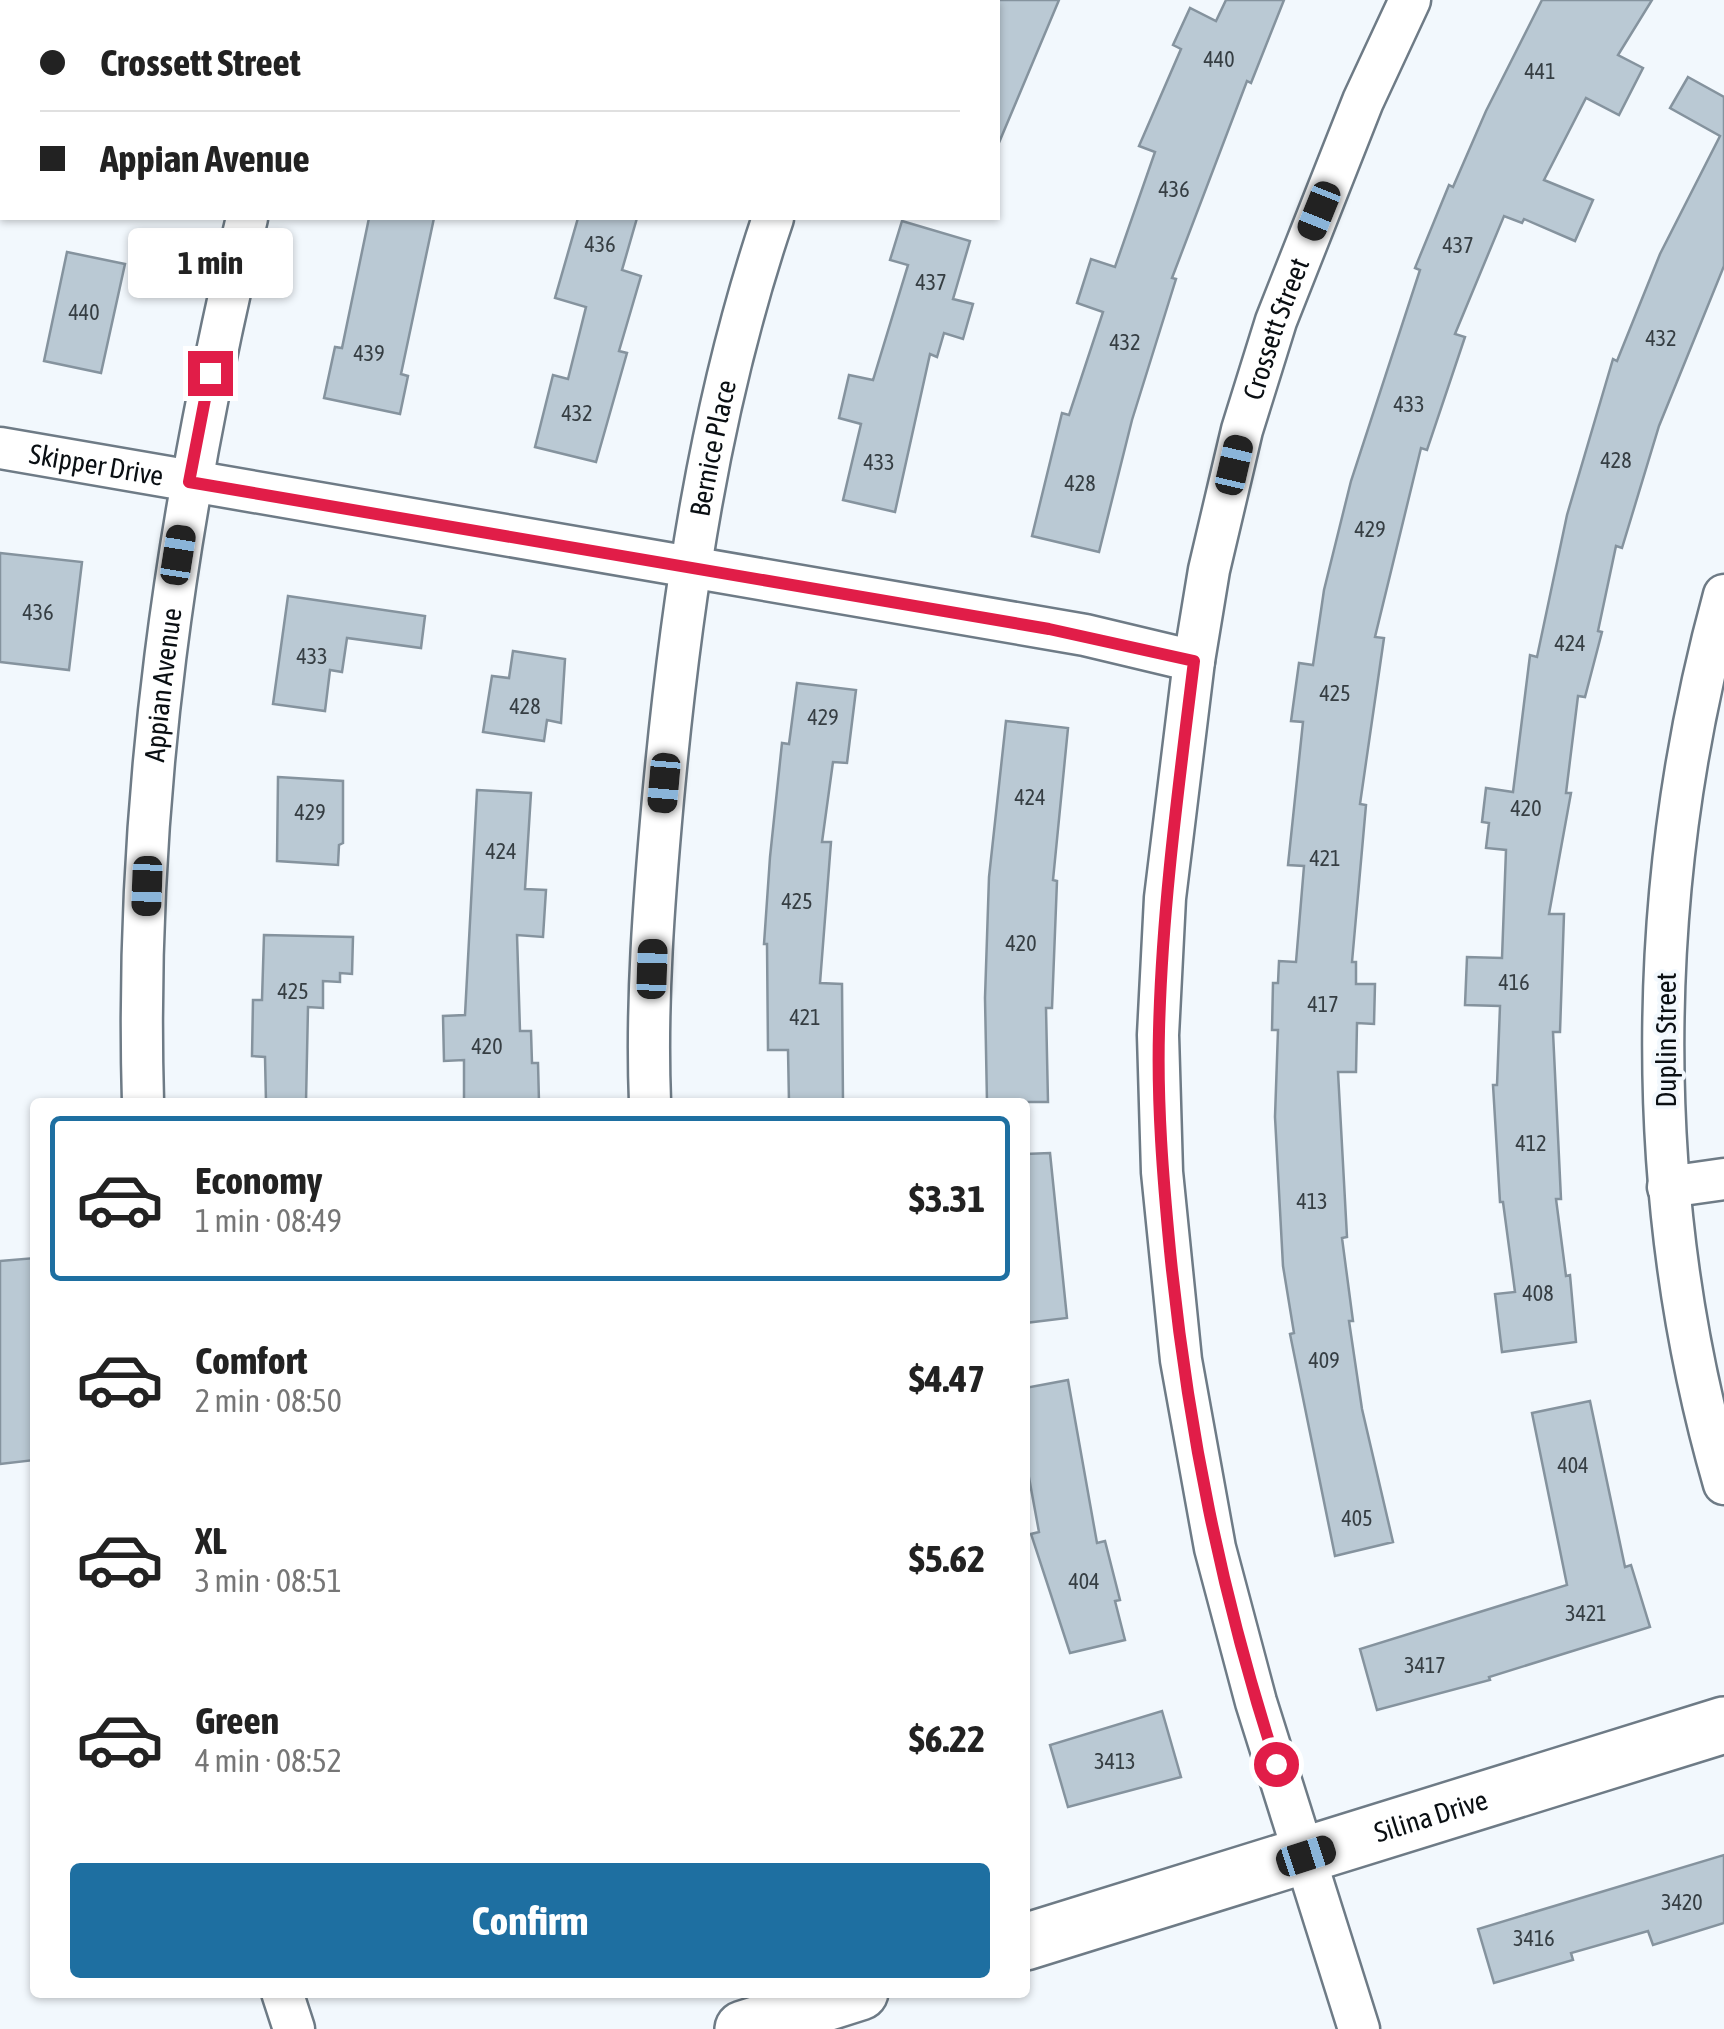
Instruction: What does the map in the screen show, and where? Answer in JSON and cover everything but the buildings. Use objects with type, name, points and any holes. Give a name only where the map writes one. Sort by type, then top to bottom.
[{"type":"street","name":"Crossett Street","points":[[1359,2029],[1256,1702],[1214,1548],[1181,1360],[1164,1190],[1158,1034],[1165,898],[1194,661],[1209,570],[1238,448],[1276,321],[1363,101],[1410,0]]},
{"type":"street","name":"Appian Avenue","points":[[144,1098],[141,1032],[151,776],[167,628],[189,482],[246,220]]},
{"type":"street","name":"Bernice Place","points":[[650,1098],[655,894],[671,709],[691,566],[719,414],[773,220]]},
{"type":"street","name":"Skipper Drive","points":[[0,448],[1085,636],[1194,661]]},
{"type":"street","name":"Duplin Street","points":[[1724,595],[1687,761],[1670,893],[1663,1026],[1668,1187],[1684,1317],[1724,1484]]},
{"type":"street","points":[[1668,1187],[1724,1179]]},
{"type":"street","name":"Silina Drive","points":[[1030,1940],[1724,1725]]},
{"type":"street","points":[[284,1998],[294,2029]]},
{"type":"street","points":[[743,2029],[832,2005]]},
{"type":"route","points":[[210,373],[189,482],[1049,629],[1194,661],[1165,898],[1158,1034],[1162,1172],[1181,1360],[1214,1548],[1276,1764]]}]
